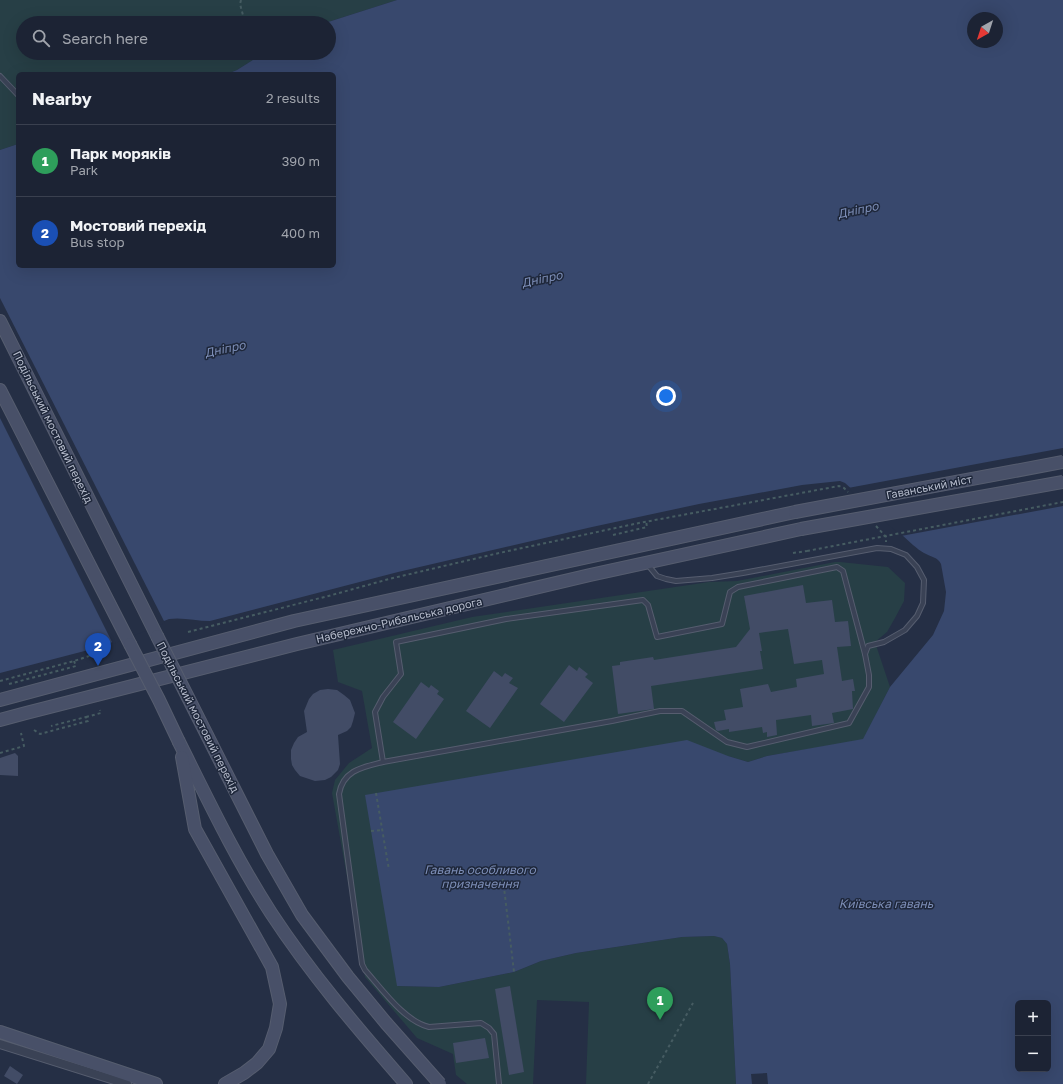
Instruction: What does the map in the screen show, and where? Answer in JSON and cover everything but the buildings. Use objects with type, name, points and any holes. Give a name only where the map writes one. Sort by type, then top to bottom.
[{"type":"main road","name":"Подільський мостовий перехід","points":[[0,321],[267,854],[302,915],[348,977],[440,1084]]},
{"type":"main road","points":[[0,390],[242,865],[271,913],[303,960],[351,1022],[406,1084]]},
{"type":"main road","name":"Гаванський міст","points":[[795,512],[1063,462]]},
{"type":"main road","name":"Гаванський міст","points":[[801,529],[1063,482]]},
{"type":"main road","name":"Набережно-Рибальська дорога","points":[[0,700],[294,621],[795,512]]},
{"type":"main road","name":"Набережно-Рибальська дорога","points":[[0,720],[297,644],[590,575],[801,529]]},
{"type":"main road","points":[[179,742],[195,829],[272,967],[280,1004],[276,1028],[269,1049],[257,1063],[244,1073],[225,1084]]},
{"type":"main road","points":[[0,1032],[156,1084]]},
{"type":"street","points":[[0,1044],[127,1084]]},
{"type":"lane","points":[[0,76],[16,93]]},
{"type":"lane","points":[[646,563],[657,576],[666,579],[676,580],[712,578],[877,548],[891,548],[910,559],[917,567],[924,580],[923,604],[917,616],[905,630],[884,642],[868,646],[865,654]]},
{"type":"lane","points":[[383,762],[375,712],[383,697],[401,674],[396,642],[506,619],[643,600],[648,605],[657,637],[722,624],[730,592],[738,587],[837,567],[843,571],[865,654],[869,675],[869,687],[849,723],[747,747],[727,742],[682,712],[660,711],[612,722],[383,762],[359,769],[343,781],[340,786],[339,794],[362,964],[365,970],[400,1009],[420,1025],[428,1027],[481,1023],[490,1028],[494,1034],[499,1084]]},
{"type":"path","points":[[241,0],[240,4],[243,16]]},
{"type":"path","points":[[188,632],[389,579],[499,553],[646,521],[831,487],[839,486],[844,488]]},
{"type":"path","points":[[793,553],[1063,502]]},
{"type":"path","points":[[613,535],[647,527],[646,521]]},
{"type":"path","points":[[242,618],[244,623]]},
{"type":"path","points":[[0,681],[101,652]]},
{"type":"path","points":[[9,684],[76,666],[74,661]]},
{"type":"path","points":[[52,726],[101,713],[100,710]]},
{"type":"path","points":[[34,730],[40,734],[88,722],[86,717]]},
{"type":"path","points":[[0,753],[24,746],[21,733]]},
{"type":"path","points":[[376,793],[389,870]]},
{"type":"path","points":[[371,831],[382,830]]},
{"type":"path","points":[[503,879],[514,972]]},
{"type":"path","points":[[648,1084],[693,1003]]},
{"type":"shaded area","points":[[0,0],[397,0],[336,19],[336,16],[16,16],[16,60],[253,60],[232,72],[16,72],[16,145],[0,150]]},
{"type":"shaded area","points":[[835,562],[888,567],[905,583],[904,601],[887,632],[875,642],[890,687],[863,740],[767,756],[748,762],[728,756],[397,986],[439,987],[514,972],[541,961],[576,953],[682,937],[714,936],[722,938],[727,944],[730,964],[736,1084],[586,1084],[589,1002],[537,1000],[533,1084],[467,1084],[456,1075],[453,1054],[417,1038],[365,977],[332,793],[335,780],[349,763],[372,748],[362,691],[338,682],[333,650],[472,617],[709,582],[737,581]]},
{"type":"water","points":[[397,0],[1063,0],[1063,1084],[736,1084],[730,964],[727,944],[722,938],[714,936],[682,937],[576,953],[541,961],[514,972],[439,987],[397,986],[365,795],[687,740],[748,762],[767,756],[863,739],[890,687],[933,635],[944,611],[946,592],[941,564],[938,560],[913,545],[845,483],[840,481],[802,485],[699,504],[592,527],[398,572],[210,621],[179,618],[169,619],[100,647],[0,673],[0,150],[16,145],[16,268],[336,268],[336,72],[232,72],[253,60],[336,60],[336,19]]},
{"type":"pier","points":[[0,298],[165,623],[113,644],[0,418]]},
{"type":"pier","points":[[1063,448],[1063,506],[901,536],[848,488]]},
{"type":"pier","points":[[767,1073],[768,1084],[752,1084],[751,1074]]},
{"type":"place","name":"Мостовий перехід","points":[[98,666]]},
{"type":"place","name":"Парк моряків","points":[[660,1020]]},
{"type":"water label","name":"Дніпро","points":[[858,210]]},
{"type":"water label","name":"Дніпро","points":[[542,279]]},
{"type":"water label","name":"Дніпро","points":[[225,349]]},
{"type":"water label","name":"Гавань особливого призначення","points":[[480,877]]},
{"type":"water label","name":"Київська гавань","points":[[886,904]]}]
